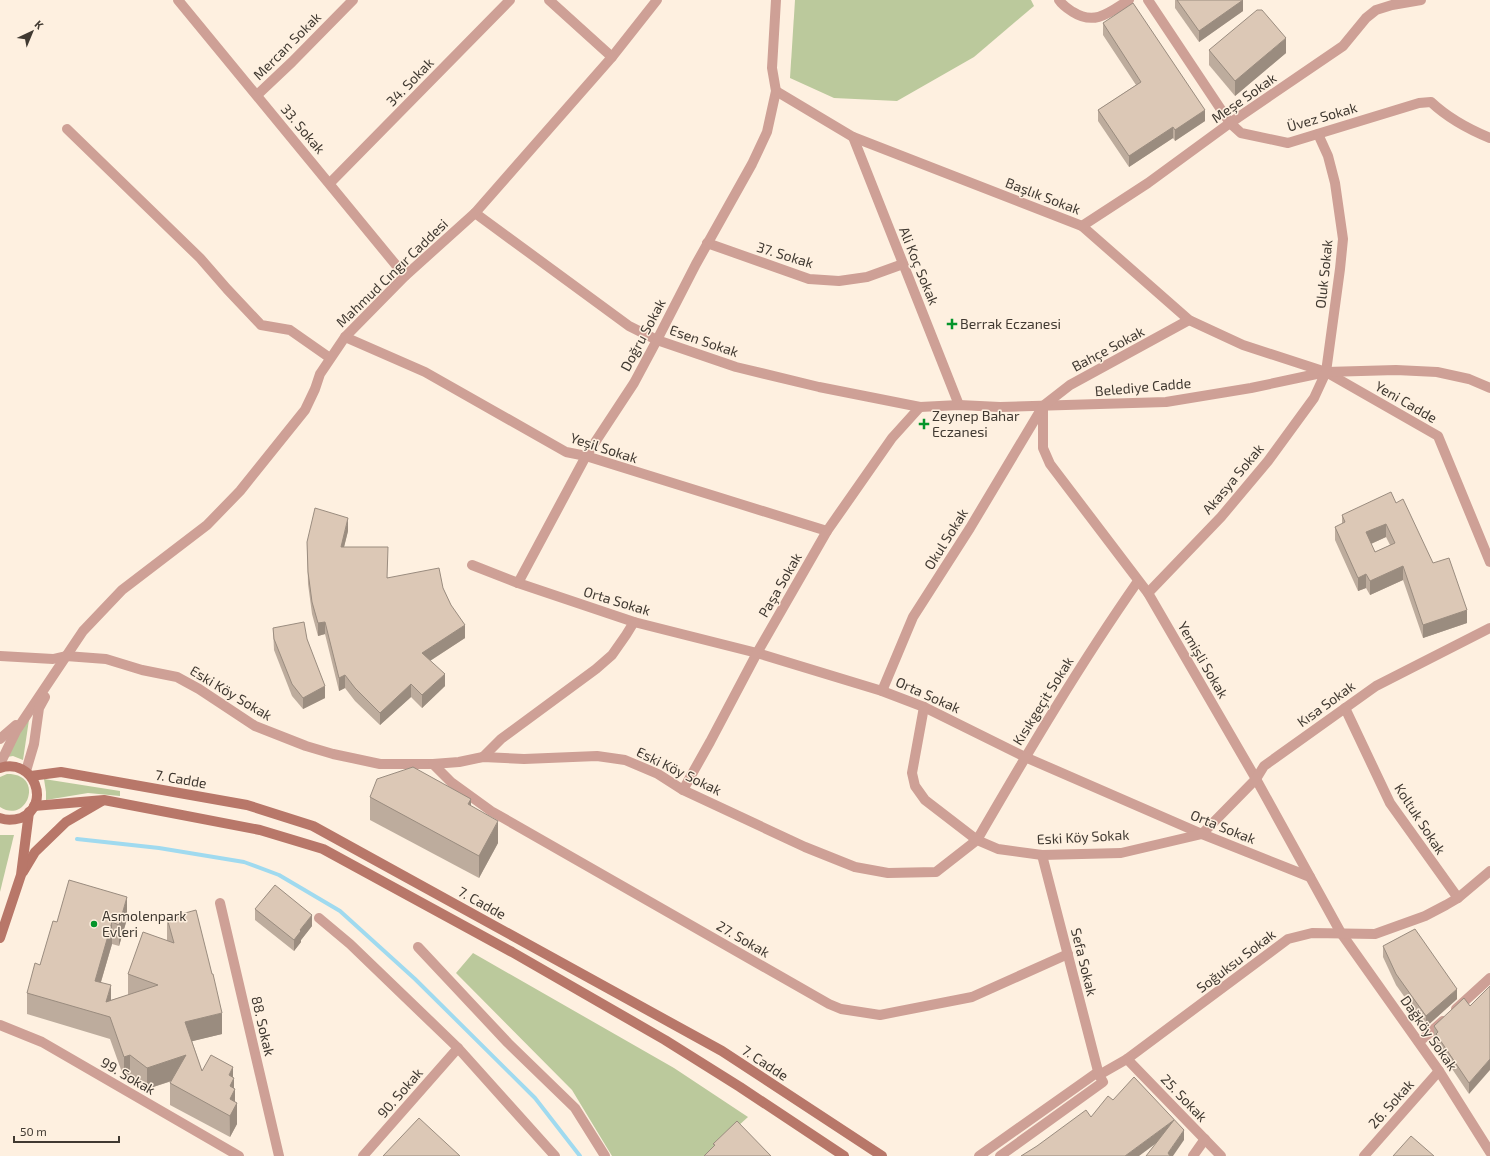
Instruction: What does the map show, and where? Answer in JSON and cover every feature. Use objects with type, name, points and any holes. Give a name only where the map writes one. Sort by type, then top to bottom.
[{"type":"main road","name":"7. Cadde","points":[[0,768],[12,766],[19,768],[28,774],[61,772],[232,802],[247,805],[313,826],[722,1051],[882,1156]]},
{"type":"main road","points":[[0,938],[21,875],[32,809],[37,798],[35,783],[28,774]]},
{"type":"main road","name":"7. Cadde","points":[[0,818],[10,820],[17,819],[32,809],[104,800],[260,830],[324,849],[512,952],[665,1040],[740,1087],[844,1156]]},
{"type":"main road","points":[[21,875],[35,852],[66,822],[104,800]]},
{"type":"street","name":"33. Sokak","points":[[178,0],[405,276]]},
{"type":"street","name":"Mercan Sokak","points":[[257,95],[353,0]]},
{"type":"street","name":"34. Sokak","points":[[330,183],[510,0]]},
{"type":"street","points":[[549,0],[612,57]]},
{"type":"street","name":"Mahmud Cıngır Caddesi","points":[[28,774],[39,708],[66,656],[83,631],[122,590],[207,525],[240,491],[305,410],[320,374],[345,337],[405,276],[475,213],[612,57],[657,0]]},
{"type":"street","points":[[776,0],[772,68],[776,91]]},
{"type":"street","points":[[1059,0],[1062,6],[1077,15],[1090,19],[1107,15],[1129,0]]},
{"type":"street","name":"Üvez Sokak","points":[[1148,0],[1230,123],[1241,133],[1288,143],[1419,103],[1431,102],[1458,123],[1490,138]]},
{"type":"street","name":"Meşe Sokak","points":[[1082,226],[1148,183],[1230,123],[1343,46],[1366,18],[1376,10],[1392,5],[1421,0]]},
{"type":"street","name":"Başlık Sokak","points":[[776,91],[853,137],[1082,226],[1189,320],[1243,345],[1326,372]]},
{"type":"street","name":"Doğru Sokak","points":[[518,583],[586,456],[634,383],[658,340],[707,243],[752,164],[767,132],[776,91]]},
{"type":"street","points":[[67,129],[200,258],[261,325],[290,330],[330,358]]},
{"type":"street","name":"Oluk Sokak","points":[[1318,134],[1328,156],[1335,184],[1343,239],[1326,372]]},
{"type":"street","name":"Ali Koç Sokak","points":[[853,137],[959,405]]},
{"type":"street","name":"Esen Sokak","points":[[475,213],[629,326],[658,340],[736,367],[819,387],[920,407],[959,405]]},
{"type":"street","name":"37. Sokak","points":[[707,243],[809,279],[839,281],[867,277],[903,264]]},
{"type":"street","name":"Bahçe Sokak","points":[[1042,406],[1070,385],[1189,320]]},
{"type":"street","name":"Yeşil Sokak","points":[[345,337],[425,372],[566,452],[586,456],[827,530]]},
{"type":"street","points":[[1326,372],[1396,370],[1437,372],[1469,379],[1490,388]]},
{"type":"street","name":"Belediye Cadde","points":[[959,405],[1000,407],[1166,402],[1251,388],[1326,372]]},
{"type":"street","name":"Yeni Cadde","points":[[1326,372],[1438,436],[1490,562]]},
{"type":"street","name":"Akasya Sokak","points":[[1148,594],[1221,517],[1268,461],[1314,398],[1326,372]]},
{"type":"street","name":"Yemişli Sokak","points":[[1042,406],[1043,448],[1050,464],[1148,594],[1256,779],[1341,933]]},
{"type":"street","name":"Okul Sokak","points":[[882,691],[913,617],[970,528],[1042,406]]},
{"type":"street","name":"Paşa Sokak","points":[[684,790],[757,653],[827,530],[892,438],[920,407]]},
{"type":"street","name":"Orta Sokak","points":[[472,565],[518,583],[634,622],[757,653],[882,691],[924,707],[1025,757],[1202,834],[1310,877]]},
{"type":"street","name":"Kısıkgeçit Sokak","points":[[977,840],[1025,757],[1104,630],[1138,581]]},
{"type":"street","points":[[483,757],[501,740],[596,669],[612,655],[634,622]]},
{"type":"street","name":"Kısa Sokak","points":[[1202,834],[1256,779],[1264,766],[1345,708],[1376,686],[1490,628]]},
{"type":"street","name":"Eski Köy Sokak","points":[[0,656],[53,659],[66,656],[106,659],[142,670],[177,677],[255,726],[306,746],[380,764],[433,764],[459,762],[483,757],[524,759],[597,756],[625,760],[658,774],[684,790],[805,847],[855,867],[888,873],[936,872],[977,840],[998,850],[1042,855],[1121,853],[1202,834]]},
{"type":"street","name":"Mahmud Cıngır Caddesi","points":[[0,764],[22,720],[57,672]]},
{"type":"street","points":[[924,707],[912,772],[916,786],[926,800],[977,840]]},
{"type":"street","name":"Koltuk Sokak","points":[[1345,708],[1390,803],[1458,898]]},
{"type":"street","points":[[0,739],[22,720]]},
{"type":"street","name":"27. Sokak","points":[[433,764],[451,782],[491,811],[822,1000],[841,1009],[880,1014],[972,997],[1068,954]]},
{"type":"street","name":"Sefa Sokak","points":[[1042,855],[1098,1075]]},
{"type":"street","name":"Soğuksu Sokak","points":[[979,1156],[1095,1074],[1098,1075],[1127,1059],[1288,940],[1312,933],[1375,934],[1425,916],[1458,898],[1490,871]]},
{"type":"street","name":"88. Sokak","points":[[220,903],[279,1156]]},
{"type":"street","points":[[318,918],[350,944],[458,1048],[555,1156]]},
{"type":"street","name":"Dağköy Sokak","points":[[1341,933],[1439,1071],[1490,1152]]},
{"type":"street","points":[[418,947],[508,1043],[575,1108],[605,1156]]},
{"type":"street","points":[[1419,1042],[1490,978]]},
{"type":"street","name":"99. Sokak","points":[[0,1025],[42,1042],[239,1156]]},
{"type":"street","name":"90. Sokak","points":[[363,1156],[458,1048]]},
{"type":"street","name":"25. Sokak","points":[[1127,1059],[1221,1156]]},
{"type":"street","name":"26. Sokak","points":[[1364,1156],[1439,1071]]},
{"type":"street","points":[[1000,1156],[1103,1082],[1098,1075]]},
{"type":"street","points":[[1193,1156],[1204,1139]]},
{"type":"green space","points":[[795,0],[1031,0],[1034,6],[974,57],[897,101],[834,98],[790,78]]},
{"type":"green space","points":[[30,713],[23,760],[13,756],[7,757]]},
{"type":"green space","points":[[7,774],[19,776],[26,781],[29,789],[25,804],[18,809],[10,811],[0,807],[0,777]]},
{"type":"green space","points":[[44,779],[120,791],[120,796],[88,793],[46,800]]},
{"type":"green space","points":[[0,835],[14,835],[0,892]]},
{"type":"green space","points":[[473,953],[674,1068],[748,1117],[705,1156],[612,1156],[572,1090],[456,973]]},
{"type":"building","points":[[1177,0],[1243,0],[1199,31]]},
{"type":"building","points":[[1133,3],[1205,110],[1175,130],[1173,127],[1129,156],[1098,110],[1141,82],[1103,23]]},
{"type":"building","points":[[1257,10],[1262,10],[1286,38],[1235,81],[1209,50]]},
{"type":"building","points":[[1391,492],[1396,503],[1403,499],[1433,563],[1449,558],[1467,610],[1423,625],[1403,566],[1370,581],[1366,574],[1358,578],[1335,527],[1345,522],[1342,515]],"holes":[[[1386,524],[1395,543],[1375,552],[1366,532]]]},
{"type":"building","points":[[315,508],[348,518],[341,547],[388,547],[387,578],[439,568],[443,588],[451,605],[465,625],[422,653],[445,674],[422,695],[411,684],[380,713],[355,688],[345,675],[339,678],[325,622],[318,623],[312,602],[308,572],[307,542]]},
{"type":"building","points":[[304,622],[307,639],[325,686],[303,698],[292,684],[274,639],[273,628]]},
{"type":"building","points":[[413,767],[471,799],[468,804],[498,821],[479,856],[370,797],[377,779]]},
{"type":"building","points":[[69,880],[127,897],[119,925],[112,922],[95,981],[111,985],[106,1002],[158,985],[128,974],[143,932],[174,943],[167,918],[196,910],[222,1013],[185,1022],[202,1071],[211,1055],[233,1067],[229,1075],[234,1078],[230,1086],[235,1089],[230,1099],[237,1103],[230,1116],[170,1083],[186,1055],[147,1068],[130,1055],[124,1057],[110,1017],[27,993],[35,963],[40,965],[53,921],[57,922]]},
{"type":"building","points":[[275,885],[312,915],[294,940],[255,909]]},
{"type":"building","points":[[1415,929],[1457,989],[1426,1016],[1396,974],[1383,946]]},
{"type":"building","points":[[1490,986],[1490,1059],[1469,1083],[1436,1034],[1438,1032],[1434,1026],[1464,998],[1470,1006]]},
{"type":"building","points":[[1134,1077],[1184,1130],[1168,1153],[1170,1156],[1146,1156],[1174,1120],[1125,1156],[1021,1156],[1086,1110],[1091,1117],[1108,1096],[1113,1100]]},
{"type":"building","points":[[419,1118],[460,1156],[383,1156]]},
{"type":"building","points":[[737,1121],[771,1156],[704,1156],[715,1145],[713,1144]]},
{"type":"building","points":[[1411,1136],[1434,1156],[1393,1156]]},
{"type":"waterway","points":[[77,839],[159,848],[244,862],[279,875],[340,911],[415,979],[535,1098],[580,1156]]},
{"type":"place","name":"Berrak Eczanesi","points":[[952,324]]},
{"type":"place","name":"Zeynep Bahar Eczanesi","points":[[924,424]]},
{"type":"place","name":"Asmolenpark Evleri","points":[[94,924]]}]
